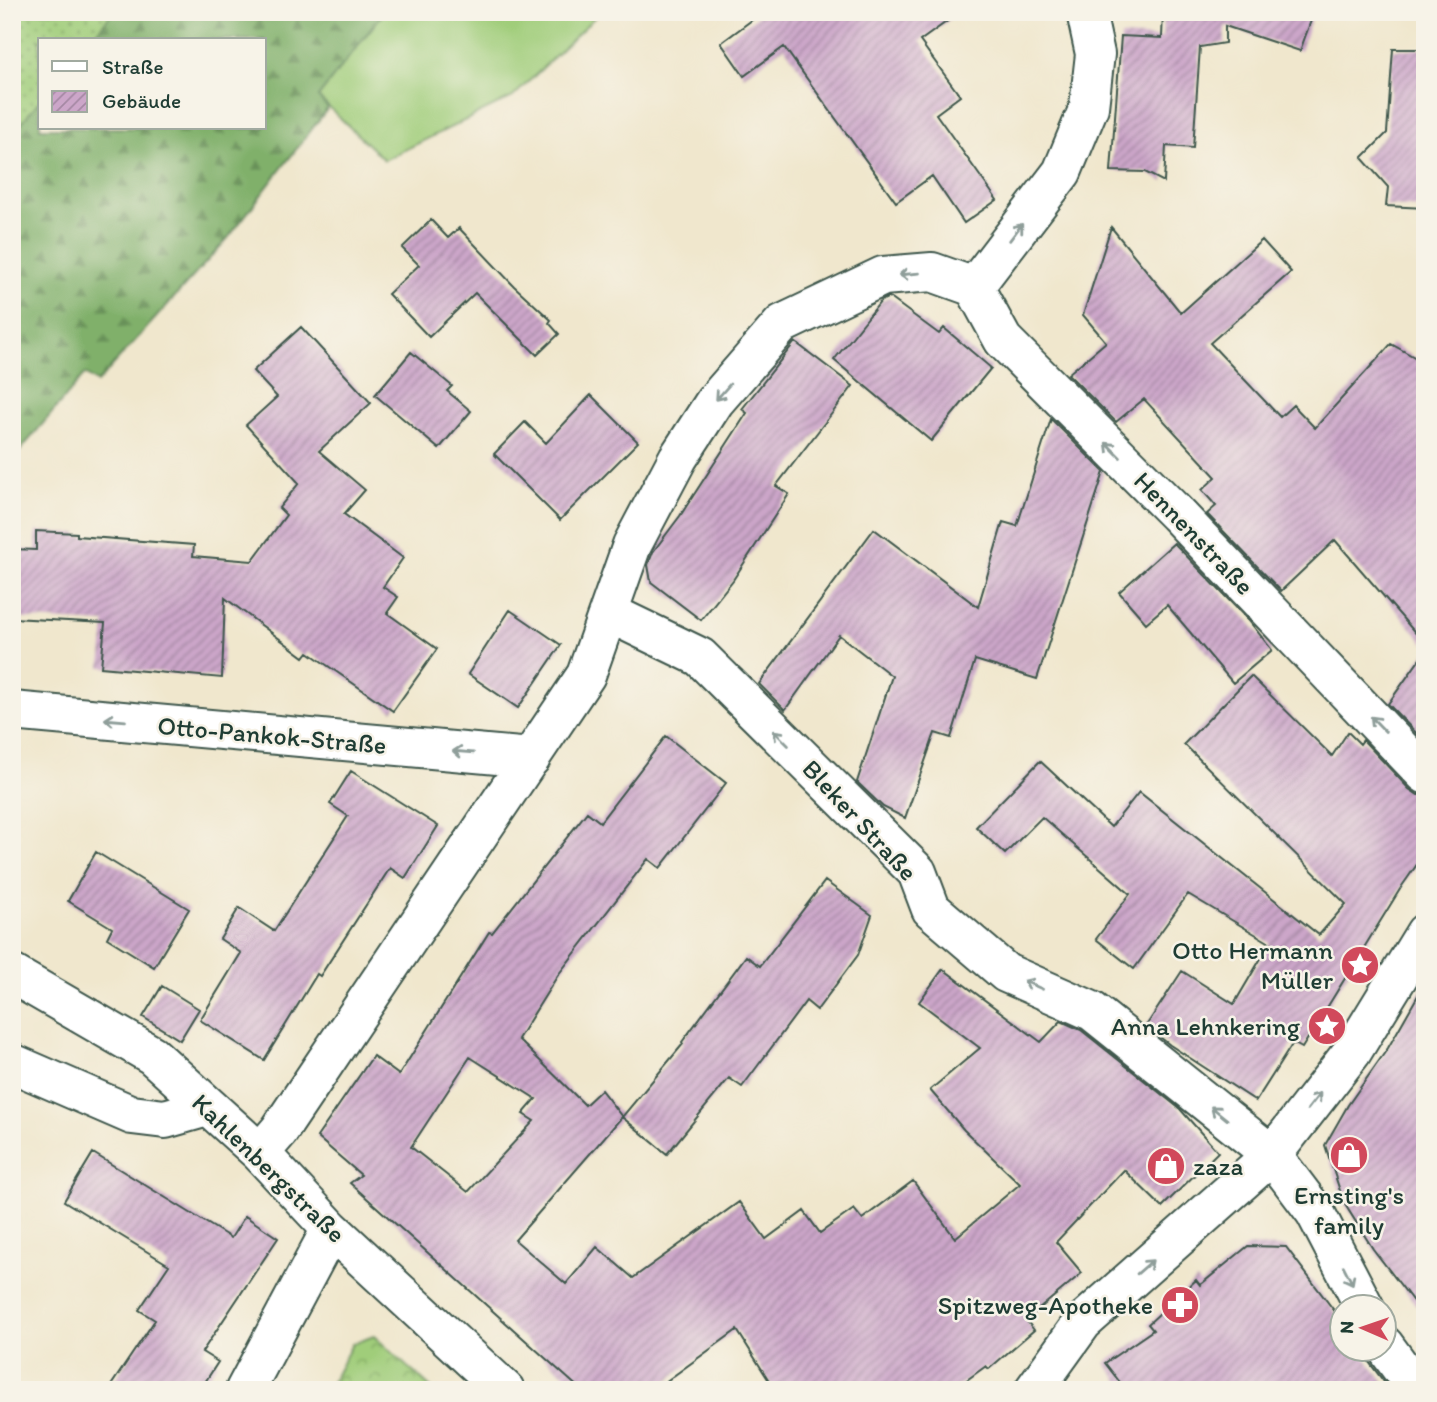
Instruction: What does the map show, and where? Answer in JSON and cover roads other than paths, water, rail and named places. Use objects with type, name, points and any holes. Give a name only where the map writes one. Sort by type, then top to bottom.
[{"type":"street","points":[[260,1153],[279,1131],[586,675],[632,545],[678,458],[715,401],[782,324],[883,276],[932,272],[974,287],[1062,172],[1089,107],[1095,54],[1086,12]]},
{"type":"street","name":"Hennenstraße","points":[[974,287],[1003,340],[1177,514],[1425,774]]},
{"type":"street","name":"Bleker Straße","points":[[609,613],[700,657],[917,872],[931,909],[1006,973],[1092,1011],[1272,1155],[1315,1212],[1358,1294]]},
{"type":"street","name":"Otto-Pankok-Straße","points":[[12,711],[531,758]]},
{"type":"street","points":[[1034,1390],[1083,1322],[1272,1155],[1352,1052],[1425,933]]},
{"type":"street","name":"Kahlenbergstraße","points":[[12,974],[152,1055],[260,1153],[331,1229],[505,1390]]},
{"type":"street","points":[[12,1063],[132,1115],[165,1119],[207,1107]]},
{"type":"street","points":[[245,1390],[331,1229]]},
{"type":"street","points":[[1398,1364],[1418,1390]]},
{"type":"place","name":"Otto Hermann Müller","points":[[1360,965]]},
{"type":"place","name":"Anna Lehnkering","points":[[1327,1026]]},
{"type":"place","name":"Ernsting's family","points":[[1349,1155]]},
{"type":"place","name":"zaza","points":[[1166,1166]]},
{"type":"place","name":"Spitzweg-Apotheke","points":[[1180,1305]]}]
